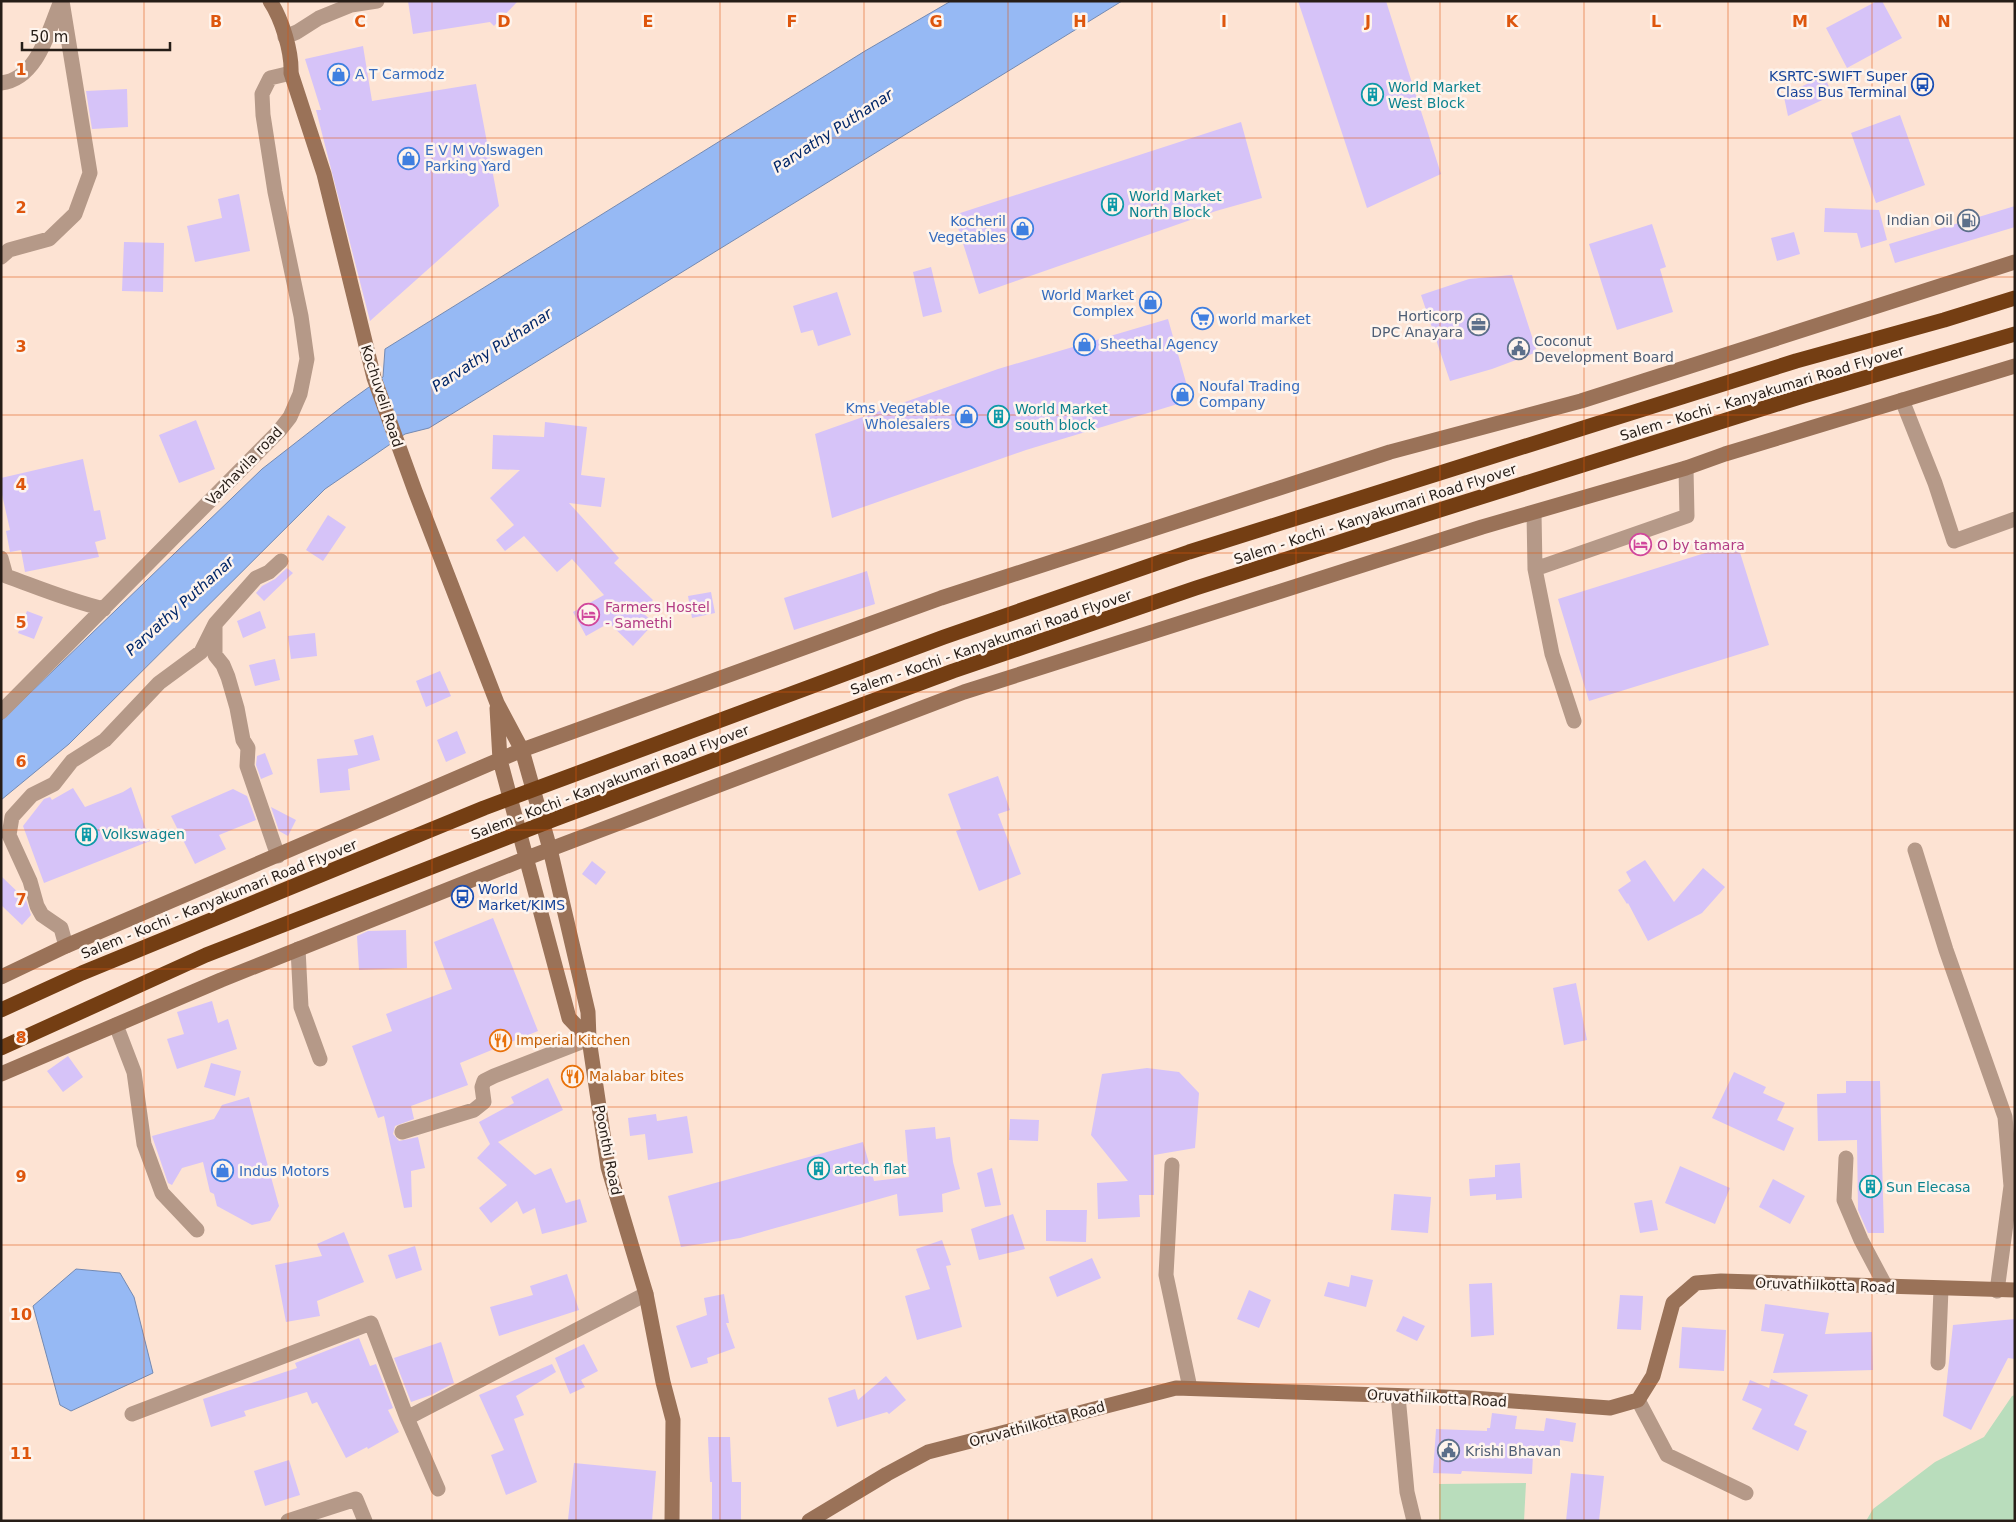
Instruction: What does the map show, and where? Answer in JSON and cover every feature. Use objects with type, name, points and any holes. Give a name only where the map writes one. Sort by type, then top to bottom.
[{"type":"highway","name":"Salem - Kochi - Kanyakumari Road Flyover","points":[[1,1010],[91,970],[484,808],[944,637],[1189,552],[1796,361],[1944,320],[2015,298]]},
{"type":"highway","name":"Salem - Kochi - Kanyakumari Road Flyover","points":[[1,1048],[206,955],[555,819],[953,671],[1196,588],[1794,399],[2015,334]]},
{"type":"street","points":[[1,83],[26,72],[40,54],[61,1]]},
{"type":"street","points":[[1,257],[9,250],[49,239],[75,214],[90,173],[61,1]]},
{"type":"street","name":"Kochuveli Road","points":[[270,1],[285,37],[292,60],[291,73],[324,174],[378,390],[497,703],[522,750]]},
{"type":"street","points":[[285,37],[319,18],[351,5],[377,1]]},
{"type":"street","name":"Vazhavila road","points":[[1,712],[279,431],[290,417],[300,394],[307,360],[301,316],[275,192],[262,94],[270,78],[291,73]]},
{"type":"street","points":[[1,977],[66,946],[522,750],[950,595],[1390,452],[1581,401],[2015,262]]},
{"type":"street","points":[[1,1074],[298,949],[527,858],[964,692],[1482,527],[1686,468],[1725,454],[2015,366]]},
{"type":"street","points":[[1902,400],[1935,483],[1954,541],[2015,520]]},
{"type":"street","points":[[1535,569],[1687,516],[1686,468]]},
{"type":"street","points":[[1534,513],[1535,569],[1552,654],[1574,721]]},
{"type":"street","points":[[1,558],[6,576],[69,600],[104,609]]},
{"type":"street","points":[[66,946],[61,928],[42,915],[37,906],[30,881],[9,835],[12,817],[32,795],[54,784],[72,761],[105,740],[159,682],[201,652],[215,624],[256,578],[269,572],[281,561]]},
{"type":"street","points":[[215,624],[215,655],[223,665],[228,677],[237,708],[243,740],[248,748],[247,766],[278,856]]},
{"type":"street","points":[[402,1132],[474,1110],[484,1102],[482,1087],[484,1081],[589,1039],[569,1018],[500,760],[497,703]]},
{"type":"street","name":"Poonthi Road","points":[[522,750],[550,849],[588,1012],[589,1039],[608,1167],[646,1294],[663,1382],[673,1420],[672,1521]]},
{"type":"street","points":[[1915,850],[1946,950],[2005,1117],[2011,1186],[1997,1290]]},
{"type":"street","points":[[298,949],[301,1007],[320,1059]]},
{"type":"street","points":[[116,1025],[134,1072],[144,1144],[162,1193],[197,1230]]},
{"type":"street","points":[[1846,1158],[1844,1200],[1861,1240],[1886,1287]]},
{"type":"street","points":[[1172,1165],[1166,1275],[1190,1388]]},
{"type":"street","name":"Oruvathilkotta Road","points":[[809,1521],[887,1474],[928,1452],[1176,1388],[1472,1398],[1610,1408],[1638,1400],[1653,1376],[1673,1303],[1696,1284],[1722,1281],[1941,1290],[2015,1290]]},
{"type":"street","points":[[1938,1363],[1941,1290]]},
{"type":"street","points":[[407,1418],[646,1294]]},
{"type":"street","points":[[132,1414],[371,1323],[407,1418],[438,1489]]},
{"type":"street","points":[[1398,1396],[1407,1492],[1414,1521]]},
{"type":"street","points":[[1638,1400],[1667,1455],[1746,1493]]},
{"type":"street","points":[[288,1521],[356,1499],[365,1521]]},
{"type":"green space","points":[[2015,1395],[2015,1521],[1866,1521],[1873,1509],[1935,1462],[1984,1437],[2012,1396]]},
{"type":"green space","points":[[1526,1483],[1524,1521],[1439,1521],[1439,1484]]},
{"type":"water","name":"Parvathy Puthanar","points":[[951,1],[1122,1],[429,428],[405,434],[325,489],[69,744],[1,800],[1,721],[262,469],[383,377],[385,349],[865,51]]},
{"type":"water","points":[[76,1269],[120,1273],[134,1297],[153,1373],[71,1411],[60,1405],[33,1306]]},
{"type":"building","points":[[408,1],[518,1],[494,26],[490,22],[413,34]]},
{"type":"building","name":"World Market West Block","points":[[1298,1],[1386,1],[1441,174],[1367,208]]},
{"type":"building","points":[[1877,1],[1882,1],[1902,38],[1847,68],[1826,28]]},
{"type":"building","name":"E V M Volswagen Parking Yard","points":[[363,46],[372,101],[476,84],[499,206],[370,321],[316,110],[321,110],[305,59]]},
{"type":"building","points":[[1824,76],[1833,95],[1788,116],[1784,97],[1798,93],[1796,89]]},
{"type":"building","points":[[127,89],[128,127],[92,129],[86,91]]},
{"type":"building","points":[[1900,115],[1925,185],[1876,203],[1851,133]]},
{"type":"building","name":"World Market North Block","points":[[1241,122],[1262,198],[1216,211],[979,294],[954,215]]},
{"type":"building","points":[[239,194],[250,251],[195,262],[187,226],[222,218],[218,199]]},
{"type":"building","points":[[2015,206],[2015,227],[1895,263],[1889,244]]},
{"type":"building","points":[[1825,208],[1879,210],[1887,240],[1861,248],[1857,233],[1824,232]]},
{"type":"building","points":[[1652,224],[1666,267],[1660,269],[1673,312],[1617,330],[1589,244]]},
{"type":"building","points":[[1794,232],[1800,254],[1777,261],[1771,238]]},
{"type":"building","points":[[124,242],[164,243],[163,292],[122,291]]},
{"type":"building","points":[[931,267],[942,312],[923,317],[913,272]]},
{"type":"building","name":"Horticorp DPC Anayara","points":[[1512,275],[1537,352],[1492,369],[1450,381],[1421,295],[1469,279]]},
{"type":"building","points":[[837,292],[851,335],[818,346],[813,330],[801,333],[793,306]]},
{"type":"building","name":"World Market south block","points":[[1168,319],[1191,400],[1026,450],[832,518],[815,434],[998,369]]},
{"type":"building","points":[[196,420],[215,469],[179,483],[159,435]]},
{"type":"building","points":[[545,422],[587,427],[581,475],[605,478],[601,507],[569,503],[619,558],[614,563],[653,600],[642,612],[654,623],[633,646],[609,623],[586,636],[573,612],[604,595],[572,559],[557,572],[524,536],[505,551],[496,540],[514,525],[490,498],[520,470],[492,469],[493,435],[544,437]]},
{"type":"building","points":[[83,459],[94,511],[100,510],[106,539],[95,542],[99,557],[25,572],[21,550],[10,552],[6,531],[10,530],[1,490],[1,478]]},
{"type":"building","points":[[328,515],[346,527],[323,561],[306,550]]},
{"type":"building","points":[[1737,543],[1769,645],[1589,701],[1558,599]]},
{"type":"building","points":[[287,568],[293,573],[264,601],[256,593],[262,586],[275,579]]},
{"type":"building","points":[[867,571],[875,604],[794,630],[784,598]]},
{"type":"building","points":[[711,592],[715,613],[692,618],[688,596]]},
{"type":"building","points":[[27,611],[43,617],[34,639],[18,633]]},
{"type":"building","points":[[260,611],[266,628],[243,638],[237,621]]},
{"type":"building","points":[[315,633],[317,656],[291,659],[288,636]]},
{"type":"building","points":[[275,659],[280,680],[255,686],[249,665]]},
{"type":"building","points":[[440,671],[451,696],[426,707],[416,681]]},
{"type":"building","points":[[457,731],[466,753],[446,762],[437,740]]},
{"type":"building","points":[[373,735],[380,760],[348,769],[350,790],[320,793],[317,759],[358,755],[354,740]]},
{"type":"building","points":[[265,753],[273,774],[261,779],[256,765],[257,756]]},
{"type":"building","points":[[998,776],[1010,810],[998,814],[1021,874],[979,891],[956,831],[961,829],[948,794]]},
{"type":"building","name":"Volkswagen","points":[[131,787],[150,841],[44,883],[23,826],[44,799],[50,797],[52,800],[73,788],[85,807]]},
{"type":"building","points":[[233,789],[247,796],[256,820],[219,835],[226,849],[195,864],[171,816]]},
{"type":"building","points":[[271,807],[296,820],[288,836],[279,831]]},
{"type":"building","points":[[1645,860],[1674,902],[1703,868],[1725,887],[1702,913],[1648,941],[1628,903],[1618,890],[1631,881],[1626,872]]},
{"type":"building","points":[[592,861],[606,872],[596,885],[582,874]]},
{"type":"building","points":[[1,876],[26,900],[31,915],[22,925],[1,905]]},
{"type":"building","points":[[493,918],[538,1031],[460,1063],[468,1085],[411,1106],[414,1119],[395,1126],[393,1134],[399,1141],[418,1137],[425,1168],[411,1171],[412,1207],[404,1208],[384,1116],[378,1118],[352,1046],[392,1031],[386,1014],[452,989],[434,942]]},
{"type":"building","points":[[406,930],[407,968],[359,970],[357,936],[368,931]]},
{"type":"building","points":[[1576,983],[1587,1040],[1564,1045],[1553,988]]},
{"type":"building","points":[[212,1001],[218,1023],[228,1019],[237,1049],[177,1069],[167,1039],[184,1034],[177,1012]]},
{"type":"building","points":[[68,1056],[83,1077],[63,1092],[47,1071]]},
{"type":"building","points":[[211,1063],[241,1071],[235,1096],[204,1087]]},
{"type":"building","points":[[1147,1068],[1179,1072],[1199,1093],[1195,1148],[1154,1155],[1154,1195],[1139,1195],[1140,1217],[1098,1219],[1097,1183],[1128,1181],[1091,1135],[1102,1074]]},
{"type":"building","points":[[1734,1072],[1766,1087],[1763,1093],[1785,1103],[1777,1120],[1794,1128],[1784,1151],[1712,1118]]},
{"type":"building","points":[[548,1078],[563,1110],[498,1142],[535,1175],[551,1168],[566,1203],[580,1199],[587,1222],[542,1234],[535,1208],[523,1214],[517,1201],[491,1223],[479,1208],[507,1185],[477,1158],[490,1144],[479,1122],[514,1103],[511,1097]]},
{"type":"building","name":"Sun Elecasa","points":[[1846,1081],[1880,1081],[1884,1233],[1868,1233],[1858,1210],[1857,1140],[1818,1141],[1817,1094],[1846,1093]]},
{"type":"building","points":[[249,1097],[279,1206],[270,1221],[252,1225],[217,1206],[214,1194],[210,1192],[203,1162],[182,1168],[172,1185],[168,1183],[152,1136],[214,1119],[222,1105]]},
{"type":"building","points":[[656,1114],[657,1121],[687,1116],[693,1153],[648,1160],[645,1134],[630,1136],[628,1118]]},
{"type":"building","points":[[1010,1119],[1039,1120],[1038,1141],[1009,1140]]},
{"type":"building","name":"artech flat","points":[[935,1127],[936,1139],[950,1137],[953,1162],[960,1189],[942,1194],[943,1212],[899,1216],[897,1194],[740,1238],[681,1247],[668,1196],[863,1142],[874,1181],[909,1177],[905,1130]]},
{"type":"building","points":[[1520,1163],[1522,1198],[1496,1200],[1496,1194],[1470,1196],[1469,1179],[1495,1177],[1495,1165]]},
{"type":"building","points":[[1680,1166],[1730,1188],[1715,1224],[1665,1203]]},
{"type":"building","points":[[992,1168],[1001,1205],[985,1207],[977,1173]]},
{"type":"building","points":[[1773,1179],[1805,1196],[1790,1224],[1759,1207]]},
{"type":"building","points":[[1394,1194],[1431,1197],[1428,1233],[1391,1230]]},
{"type":"building","points":[[1652,1200],[1658,1230],[1640,1233],[1634,1203]]},
{"type":"building","points":[[1046,1210],[1087,1210],[1086,1242],[1046,1241]]},
{"type":"building","points":[[1013,1214],[1025,1249],[979,1260],[971,1229]]},
{"type":"building","points":[[344,1232],[364,1282],[317,1301],[320,1316],[286,1322],[275,1265],[322,1256],[317,1244]]},
{"type":"building","points":[[942,1240],[951,1265],[946,1266],[962,1327],[917,1340],[905,1296],[930,1289],[916,1249]]},
{"type":"building","points":[[415,1246],[422,1270],[396,1279],[388,1255]]},
{"type":"building","points":[[1092,1258],[1101,1278],[1057,1297],[1049,1277]]},
{"type":"building","points":[[567,1274],[579,1310],[499,1336],[490,1307],[533,1295],[530,1286]]},
{"type":"building","points":[[1351,1275],[1373,1280],[1366,1307],[1324,1296],[1328,1282],[1349,1287]]},
{"type":"building","points":[[1492,1283],[1494,1335],[1471,1337],[1469,1284]]},
{"type":"building","points":[[1249,1290],[1271,1300],[1259,1328],[1237,1319]]},
{"type":"building","points":[[724,1294],[729,1323],[726,1323],[735,1348],[707,1358],[708,1363],[691,1368],[676,1326],[707,1315],[704,1298]]},
{"type":"building","points":[[1620,1295],[1643,1296],[1641,1330],[1617,1329]]},
{"type":"building","points":[[1765,1304],[1829,1313],[1825,1334],[1872,1332],[1873,1370],[1773,1373],[1784,1334],[1761,1331]]},
{"type":"building","points":[[1403,1316],[1425,1326],[1417,1341],[1396,1331]]},
{"type":"building","points":[[2015,1319],[2015,1359],[2008,1358],[1971,1430],[1943,1416],[1953,1325]]},
{"type":"building","points":[[1682,1327],[1726,1330],[1724,1371],[1679,1368]]},
{"type":"building","points":[[359,1338],[370,1366],[376,1364],[393,1408],[388,1410],[399,1432],[368,1449],[367,1447],[346,1458],[317,1402],[312,1404],[307,1392],[244,1411],[246,1416],[211,1427],[203,1399],[297,1368],[295,1363]]},
{"type":"building","points":[[441,1342],[454,1383],[431,1395],[411,1402],[394,1358]]},
{"type":"building","points":[[584,1344],[598,1371],[581,1380],[585,1387],[570,1394],[555,1358]]},
{"type":"building","points":[[552,1364],[556,1372],[516,1396],[524,1415],[514,1419],[537,1482],[506,1495],[491,1455],[504,1450],[479,1395]]},
{"type":"building","points":[[886,1376],[906,1400],[889,1414],[887,1412],[837,1427],[828,1398],[855,1389],[858,1400]]},
{"type":"building","points":[[1771,1379],[1808,1395],[1794,1425],[1807,1431],[1798,1451],[1752,1429],[1762,1409],[1742,1400],[1750,1380],[1769,1388]]},
{"type":"building","points":[[1492,1413],[1517,1416],[1515,1429],[1544,1431],[1546,1418],[1576,1423],[1573,1442],[1560,1440],[1559,1457],[1533,1455],[1532,1474],[1462,1471],[1461,1474],[1433,1473],[1436,1429],[1487,1431],[1487,1428],[1490,1428]]},
{"type":"building","points":[[708,1437],[730,1437],[732,1482],[741,1482],[741,1521],[712,1521],[712,1482],[710,1482]]},
{"type":"building","points":[[289,1460],[300,1495],[265,1506],[254,1471]]},
{"type":"building","points":[[574,1463],[656,1471],[652,1521],[568,1520]]},
{"type":"building","points":[[1571,1473],[1604,1476],[1599,1521],[1566,1521]]},
{"type":"place","name":"A T Carmodz","points":[[339,74]]},
{"type":"place","name":"KSRTC-SWIFT Super Class Bus Terminal","points":[[1923,84]]},
{"type":"place","name":"World Market West Block","points":[[1372,95]]},
{"type":"place","name":"E V M Volswagen Parking Yard","points":[[409,158]]},
{"type":"place","name":"World Market North Block","points":[[1113,204]]},
{"type":"place","name":"Indian Oil","points":[[1969,220]]},
{"type":"place","name":"Kocheril Vegetables","points":[[1022,229]]},
{"type":"place","name":"World Market Complex","points":[[1150,303]]},
{"type":"place","name":"world market","points":[[1202,319]]},
{"type":"place","name":"Horticorp DPC Anayara","points":[[1479,324]]},
{"type":"place","name":"Sheethal Agency","points":[[1084,344]]},
{"type":"place","name":"Coconut Development Board","points":[[1518,349]]},
{"type":"place","name":"Noufal Trading Company","points":[[1183,394]]},
{"type":"place","name":"Kms Vegetable Wholesalers","points":[[966,416]]},
{"type":"place","name":"World Market south block","points":[[999,417]]},
{"type":"place","name":"O by tamara","points":[[1641,545]]},
{"type":"place","name":"Farmers Hostel - Samethi","points":[[589,615]]},
{"type":"place","name":"Volkswagen","points":[[86,834]]},
{"type":"place","name":"World Market/KIMS","points":[[462,897]]},
{"type":"place","name":"Imperial Kitchen","points":[[500,1040]]},
{"type":"place","name":"Malabar bites","points":[[573,1076]]},
{"type":"place","name":"artech flat","points":[[818,1169]]},
{"type":"place","name":"Indus Motors","points":[[223,1171]]},
{"type":"place","name":"Sun Elecasa","points":[[1870,1187]]},
{"type":"place","name":"Krishi Bhavan","points":[[1449,1451]]}]
